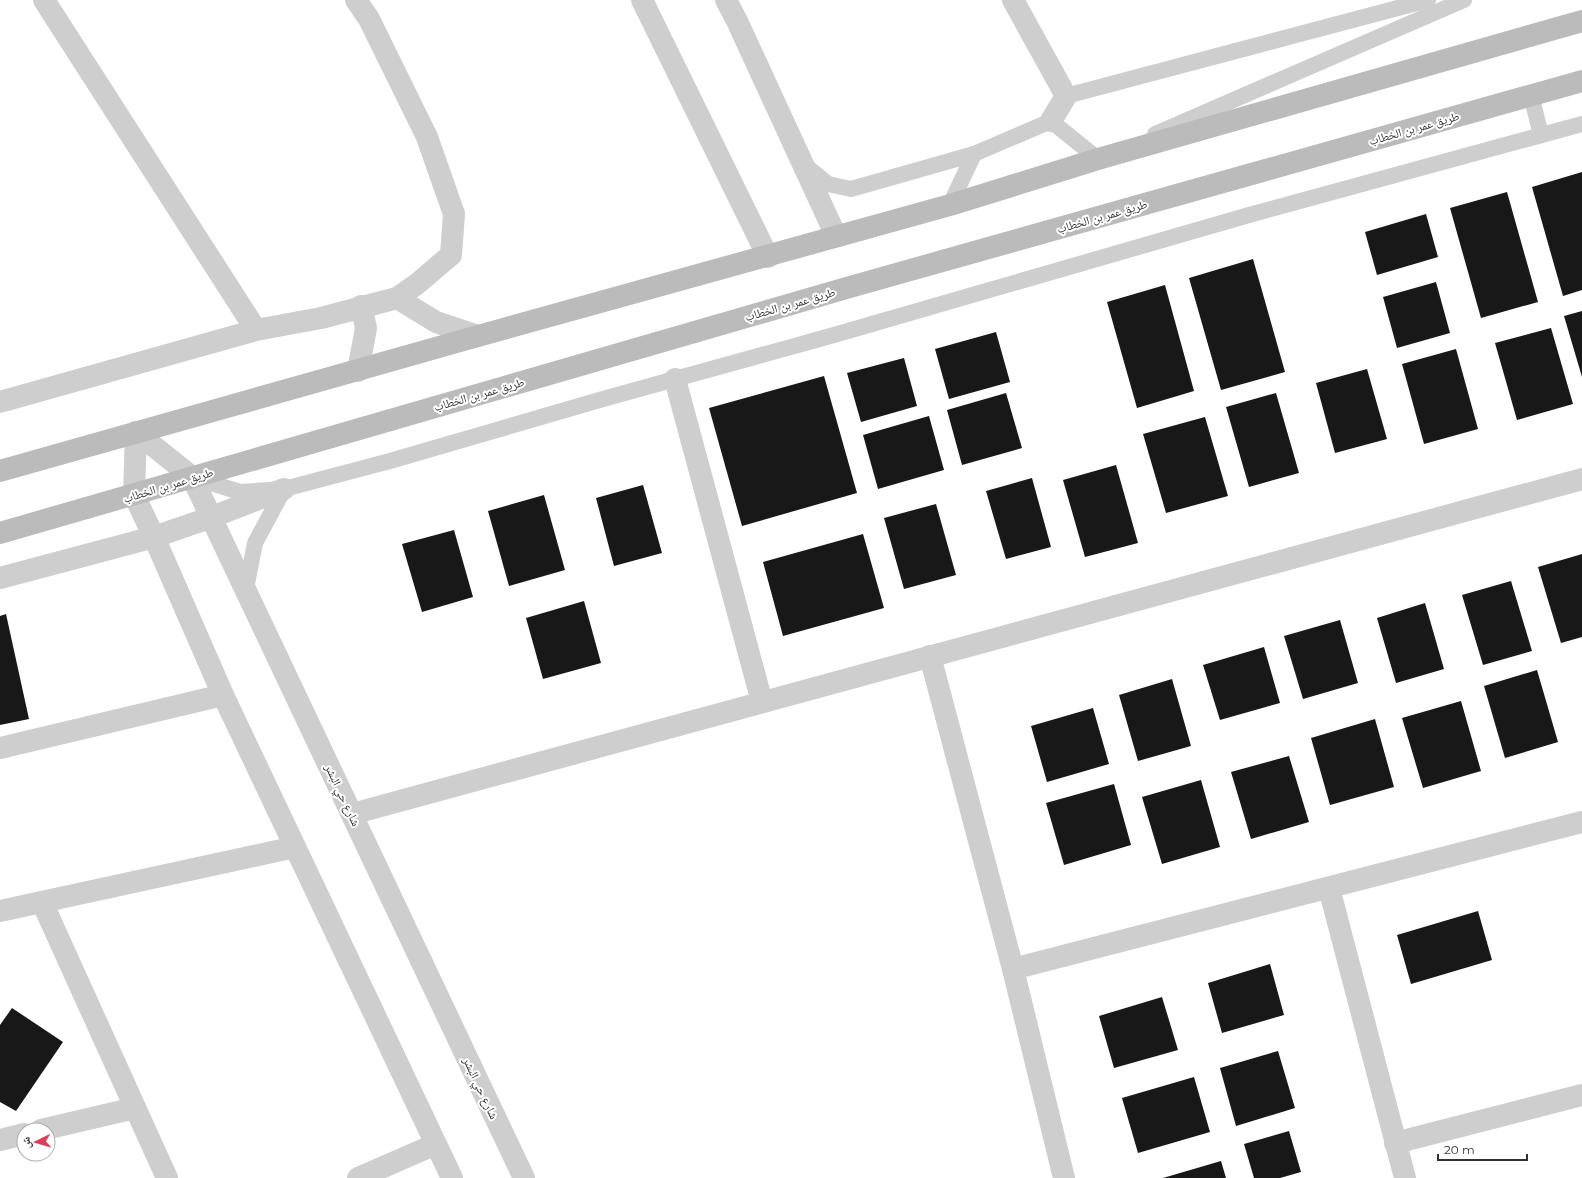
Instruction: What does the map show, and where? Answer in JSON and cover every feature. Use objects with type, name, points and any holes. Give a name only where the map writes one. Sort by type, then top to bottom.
[{"type":"main road","points":[[0,471],[478,336],[768,257],[836,236],[950,205],[1098,159],[1582,21]]},
{"type":"main road","name":"طريق عمر بن الخطاب","points":[[0,533],[850,287],[1582,81]]},
{"type":"street","points":[[44,0],[256,330]]},
{"type":"street","points":[[0,402],[256,330],[321,318],[361,306],[397,298],[417,284],[451,255],[454,214],[427,137],[369,19],[356,0]]},
{"type":"street","points":[[642,0],[768,257]]},
{"type":"street","points":[[726,0],[836,236]]},
{"type":"street","points":[[1013,0],[1066,96],[1051,121]]},
{"type":"street","points":[[397,298],[436,322],[478,336]]},
{"type":"street","points":[[358,371],[366,328],[361,306]]},
{"type":"street","points":[[675,379],[762,702]]},
{"type":"street","points":[[136,432],[134,495],[154,536],[223,695],[452,1178]]},
{"type":"street","name":"شارع حي البشر","points":[[136,432],[192,477],[524,1178]]},
{"type":"street","points":[[352,814],[1582,479]]},
{"type":"street","points":[[0,578],[154,536],[212,517],[284,489]]},
{"type":"street","points":[[930,656],[1014,969],[1064,1178]]},
{"type":"street","points":[[0,748],[223,695]]},
{"type":"street","points":[[1014,969],[1582,822]]},
{"type":"street","points":[[0,911],[295,847]]},
{"type":"street","points":[[1329,888],[1404,1178]]},
{"type":"street","points":[[42,902],[167,1178]]},
{"type":"street","points":[[1395,1143],[1582,1095]]},
{"type":"street","points":[[56,1126],[135,1108]]},
{"type":"street","points":[[0,1140],[16,1136]]},
{"type":"street","points":[[358,1178],[436,1144]]},
{"type":"lane","points":[[1066,96],[1428,0]]},
{"type":"lane","points":[[803,164],[828,184],[851,189],[974,154],[1051,121],[1098,159],[1464,0]]},
{"type":"lane","points":[[1531,95],[1541,135]]},
{"type":"lane","points":[[192,477],[240,492],[284,489],[390,461],[603,399],[834,335],[1249,215],[1582,124]]},
{"type":"lane","points":[[950,205],[974,154]]},
{"type":"lane","points":[[246,589],[255,543],[284,489]]},
{"type":"building","points":[[1582,172],[1582,290],[1563,296],[1532,187]]},
{"type":"building","points":[[1507,192],[1538,302],[1481,318],[1450,208]]},
{"type":"building","points":[[1426,214],[1438,257],[1377,275],[1365,232]]},
{"type":"building","points":[[1253,259],[1285,372],[1221,390],[1189,278]]},
{"type":"building","points":[[1436,282],[1450,333],[1397,348],[1383,297]]},
{"type":"building","points":[[1165,285],[1194,391],[1137,408],[1107,302]]},
{"type":"building","points":[[1582,311],[1582,377],[1564,316]]},
{"type":"building","points":[[1551,328],[1573,404],[1517,420],[1495,343]]},
{"type":"building","points":[[996,332],[1010,382],[949,399],[935,349]]},
{"type":"building","points":[[1456,349],[1478,429],[1424,444],[1402,364]]},
{"type":"building","points":[[904,358],[917,406],[861,422],[847,373]]},
{"type":"building","points":[[1367,369],[1387,439],[1335,453],[1316,383]]},
{"type":"building","points":[[824,376],[857,493],[742,526],[709,408]]},
{"type":"building","points":[[1006,393],[1022,448],[962,465],[947,410]]},
{"type":"building","points":[[1276,393],[1299,473],[1249,487],[1226,407]]},
{"type":"building","points":[[929,416],[944,470],[878,489],[863,435]]},
{"type":"building","points":[[1205,417],[1228,496],[1166,513],[1143,434]]},
{"type":"building","points":[[1116,465],[1138,543],[1085,557],[1063,480]]},
{"type":"building","points":[[1032,478],[1051,547],[1006,559],[986,491]]},
{"type":"building","points":[[643,485],[662,553],[614,566],[596,498]]},
{"type":"building","points":[[544,495],[565,570],[509,586],[488,511]]},
{"type":"building","points":[[936,504],[956,575],[904,589],[884,518]]},
{"type":"building","points":[[454,530],[473,597],[422,612],[402,544]]},
{"type":"building","points":[[863,534],[884,608],[783,636],[763,562]]},
{"type":"building","points":[[1582,554],[1582,637],[1561,643],[1538,567]]},
{"type":"building","points":[[1511,581],[1532,651],[1483,665],[1462,595]]},
{"type":"building","points":[[584,601],[601,663],[543,679],[526,618]]},
{"type":"building","points":[[1425,603],[1444,669],[1396,683],[1377,618]]},
{"type":"building","points":[[6,614],[29,719],[0,725],[0,616]]},
{"type":"building","points":[[1340,620],[1358,683],[1303,699],[1284,636]]},
{"type":"building","points":[[1264,647],[1280,703],[1220,720],[1203,665]]},
{"type":"building","points":[[1537,670],[1558,742],[1505,758],[1484,686]]},
{"type":"building","points":[[1172,679],[1191,746],[1138,761],[1119,695]]},
{"type":"building","points":[[1461,701],[1481,771],[1423,788],[1402,718]]},
{"type":"building","points":[[1093,708],[1109,764],[1047,782],[1031,726]]},
{"type":"building","points":[[1375,719],[1394,787],[1330,805],[1311,738]]},
{"type":"building","points":[[1289,756],[1309,822],[1251,839],[1231,772]]},
{"type":"building","points":[[1201,780],[1220,847],[1162,864],[1142,797]]},
{"type":"building","points":[[1114,784],[1131,845],[1064,865],[1046,803]]},
{"type":"building","points":[[1478,911],[1492,960],[1411,984],[1397,935]]},
{"type":"building","points":[[1270,964],[1284,1015],[1222,1033],[1208,983]]},
{"type":"building","points":[[1162,997],[1178,1050],[1114,1068],[1099,1016]]},
{"type":"building","points":[[12,1008],[63,1042],[16,1111],[0,1102],[0,1025]]},
{"type":"building","points":[[1278,1051],[1295,1108],[1236,1126],[1220,1068]]},
{"type":"building","points":[[1194,1077],[1210,1132],[1138,1153],[1122,1098]]},
{"type":"building","points":[[1289,1131],[1301,1172],[1280,1178],[1254,1178],[1244,1144]]},
{"type":"building","points":[[1221,1161],[1226,1178],[1163,1178]]}]
